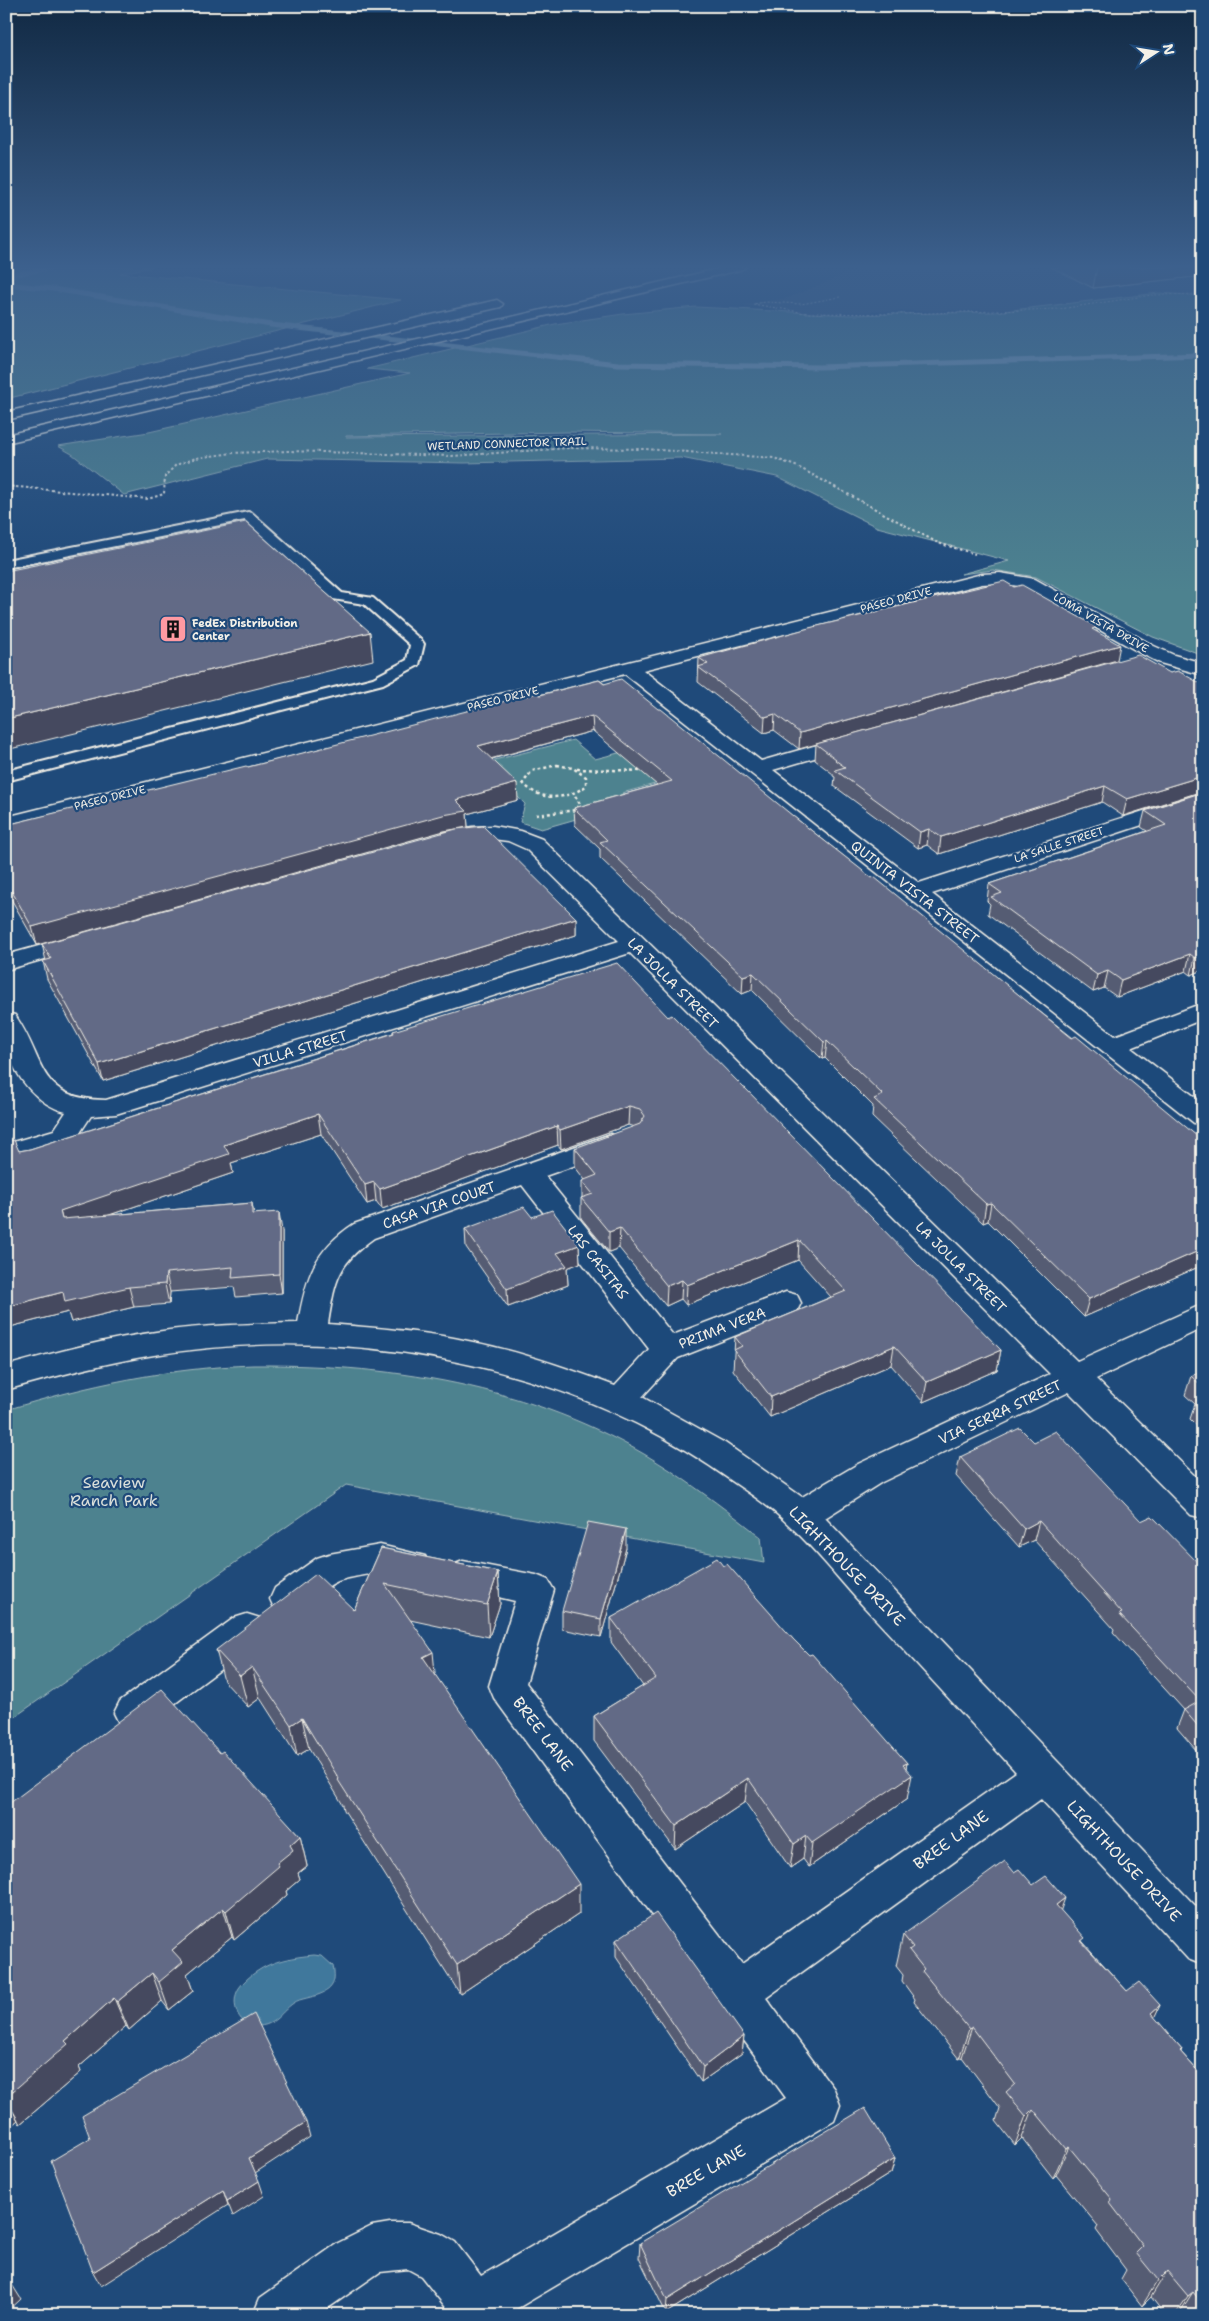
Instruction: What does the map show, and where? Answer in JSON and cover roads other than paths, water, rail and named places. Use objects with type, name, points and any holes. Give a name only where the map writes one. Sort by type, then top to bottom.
[{"type":"main road","points":[[6,416],[184,375]]},
{"type":"main road","points":[[6,439],[277,375]]},
{"type":"main road","name":"LOMA VISTA DRIVE","points":[[1000,578],[1021,581],[1037,587],[1158,656],[1203,669]]},
{"type":"main road","name":"PASEO DRIVE","points":[[6,824],[968,582],[1000,578]]},
{"type":"main road","points":[[1131,663],[1158,656]]},
{"type":"main road","name":"QUINTA VISTA STREET","points":[[628,667],[1203,1117]]},
{"type":"main road","points":[[758,768],[867,737]]},
{"type":"main road","name":"LA SALLE STREET","points":[[915,892],[1203,798]]},
{"type":"main road","name":"LA JOLLA STREET","points":[[425,846],[473,833],[499,833],[520,837],[534,844],[1072,1378],[1203,1505]]},
{"type":"main road","points":[[6,963],[103,936]]},
{"type":"main road","name":"VILLA STREET","points":[[6,1020],[38,1083],[46,1094],[57,1102],[82,1109],[106,1108],[634,944]]},
{"type":"main road","points":[[1112,1046],[1203,1010]]},
{"type":"main road","points":[[8,1153],[64,1136],[82,1109]]},
{"type":"main road","name":"CASA VIA COURT","points":[[311,1335],[325,1270],[333,1255],[347,1241],[364,1232],[629,1136]]},
{"type":"main road","name":"LAS CASITAS","points":[[528,1174],[667,1350]]},
{"type":"main road","name":"PRIMA VERA","points":[[620,1401],[667,1350],[786,1303]]},
{"type":"main road","name":"VIA SERRA STREET","points":[[801,1515],[870,1473],[1203,1315]]},
{"type":"main road","name":"LIGHTHOUSE DRIVE","points":[[6,1378],[74,1360],[169,1342],[242,1335],[311,1335],[386,1340],[469,1352],[546,1372],[620,1401],[717,1454],[758,1481],[801,1515],[1203,1944]]},
{"type":"main road","name":"BREE LANE","points":[[108,1732],[329,1568],[380,1559],[536,1590],[507,1686],[737,1993],[818,2105],[477,2310],[438,2259],[424,2251],[408,2246],[390,2246],[372,2250],[355,2260],[277,2315]]},
{"type":"main road","name":"BREE LANE","points":[[737,1993],[1043,1775]]},
{"type":"lane","points":[[6,564],[248,516],[338,596],[368,601],[417,644],[414,662],[378,682],[6,776]]},
{"type":"place","name":"FedEx Distribution Center","points":[[173,629]]},
{"type":"park label","name":"Seaview Ranch Park","points":[[114,1491]]}]
